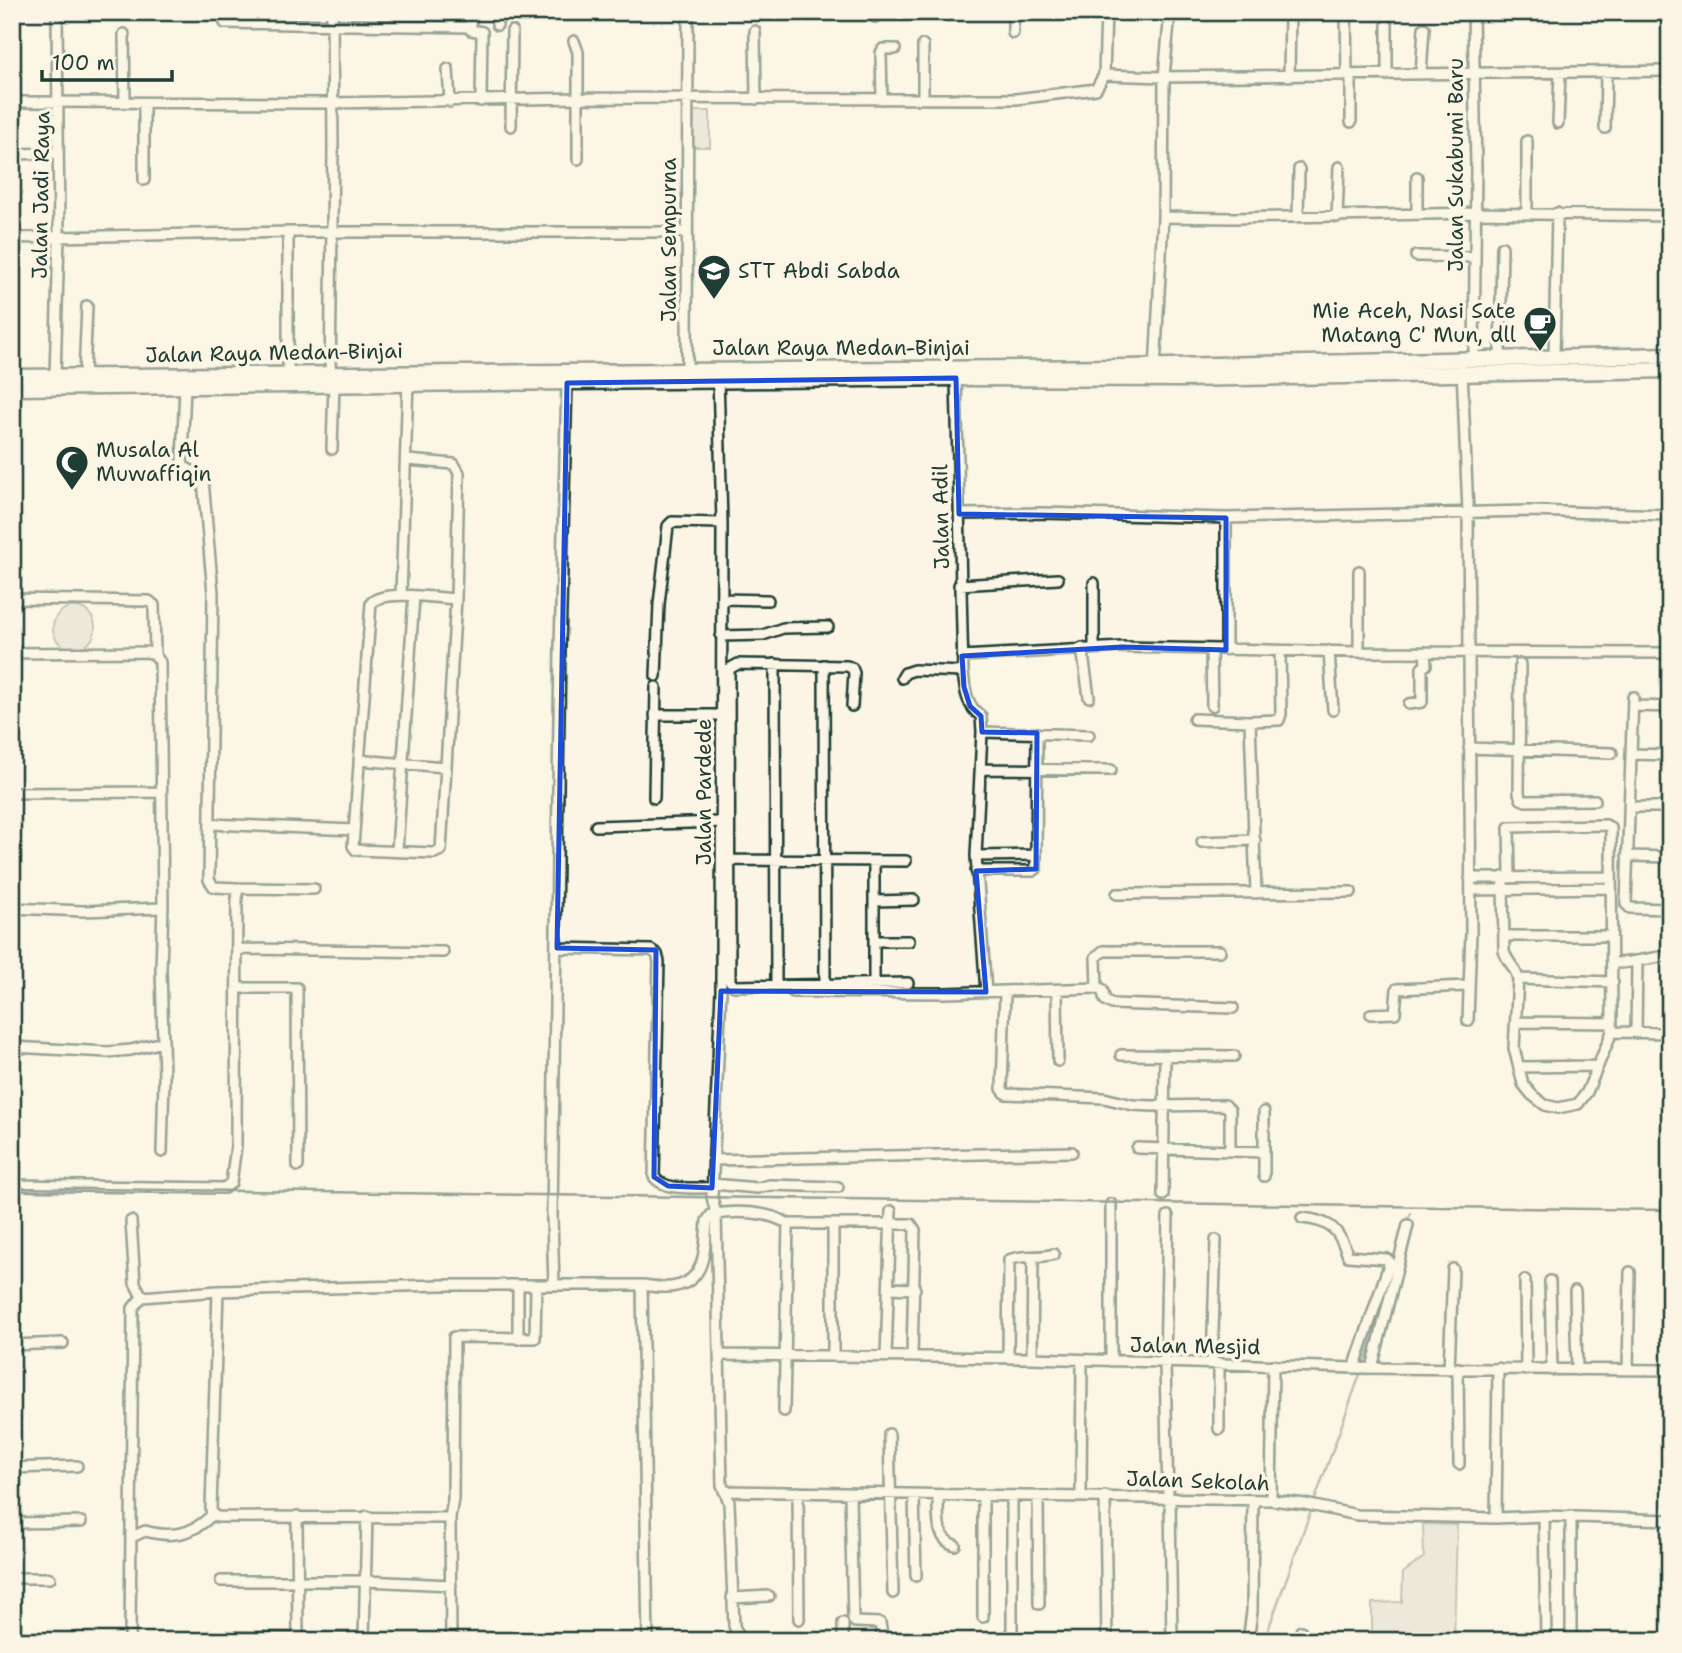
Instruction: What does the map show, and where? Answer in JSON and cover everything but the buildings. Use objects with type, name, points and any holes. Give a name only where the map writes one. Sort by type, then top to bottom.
[{"type":"highway","name":"Jalan Raya Medan-Binjai","points":[[1466,365],[1500,359],[1670,355]]},
{"type":"highway","name":"Jalan Raya Medan-Binjai","points":[[718,376],[1234,371],[1407,359],[1466,365],[1670,370]]},
{"type":"highway","name":"Jalan Raya Medan-Binjai","points":[[12,388],[185,386],[514,373],[956,378],[1155,372]]},
{"type":"highway","name":"Jalan Raya Medan-Binjai","points":[[12,377],[288,373],[331,380]]},
{"type":"highway","name":"Jalan Raya Medan-Binjai","points":[[408,378],[567,383],[687,376]]},
{"type":"street","name":"Jalan Jadi Raya","points":[[55,377],[60,102],[57,12]]},
{"type":"street","points":[[332,12],[332,449]]},
{"type":"street","points":[[470,12],[472,31],[482,32],[481,101]]},
{"type":"street","points":[[496,25],[497,12]]},
{"type":"street","name":"Jalan Sempurna","points":[[687,376],[688,12]]},
{"type":"street","points":[[1013,12],[1013,33]]},
{"type":"street","points":[[12,102],[333,103],[579,98],[1016,99],[1096,89],[1104,75],[1106,12]]},
{"type":"street","points":[[1155,372],[1163,217],[1164,77],[1170,12]]},
{"type":"street","points":[[1289,76],[1290,12]]},
{"type":"street","points":[[1346,12],[1351,122]]},
{"type":"street","name":"Jalan Sukabumi Baru","points":[[1468,1021],[1471,890],[1466,365],[1475,213],[1473,12]]},
{"type":"street","points":[[225,23],[470,27]]},
{"type":"street","points":[[1387,25],[1387,75]]},
{"type":"street","points":[[1421,74],[1424,28]]},
{"type":"street","points":[[511,126],[512,31]]},
{"type":"street","points":[[755,31],[756,99]]},
{"type":"street","points":[[124,34],[125,102]]},
{"type":"street","points":[[574,41],[578,52],[578,159]]},
{"type":"street","points":[[923,46],[923,98]]},
{"type":"street","points":[[882,99],[881,53],[883,49],[895,49]]},
{"type":"street","points":[[448,69],[450,102]]},
{"type":"street","points":[[1104,75],[1164,77],[1670,71]]},
{"type":"street","points":[[1605,128],[1606,72]]},
{"type":"street","points":[[1558,123],[1560,73]]},
{"type":"street","points":[[144,103],[144,180]]},
{"type":"street","points":[[1527,141],[1527,214]]},
{"type":"street","points":[[12,154],[58,153]]},
{"type":"street","points":[[1338,217],[1339,167]]},
{"type":"street","points":[[1298,217],[1299,169]]},
{"type":"street","points":[[1417,177],[1417,214]]},
{"type":"street","points":[[1163,217],[1338,217],[1475,213],[1670,216]]},
{"type":"street","points":[[1554,357],[1557,213]]},
{"type":"street","points":[[12,238],[288,232],[686,232]]},
{"type":"street","points":[[288,232],[288,373]]},
{"type":"street","points":[[1500,359],[1502,247]]},
{"type":"street","points":[[1416,256],[1474,257]]},
{"type":"street","points":[[84,376],[87,306]]},
{"type":"street","name":"Jalan Pardede","points":[[718,376],[722,523],[720,822],[724,860],[712,1197],[716,1214],[722,1485],[729,1502],[734,1626],[741,1641]]},
{"type":"street","points":[[401,595],[408,378]]},
{"type":"street","name":"Jalan Adil","points":[[956,378],[959,585],[964,687],[970,706],[981,716],[982,732]]},
{"type":"street","points":[[554,1285],[552,1218],[560,647],[567,383]]},
{"type":"street","points":[[185,386],[182,462],[184,467],[200,475],[203,480],[213,593],[209,880],[214,887],[314,889]]},
{"type":"street","points":[[407,460],[442,462],[457,467],[456,599],[441,850],[435,853],[356,850],[353,846],[371,603],[376,598],[401,595],[456,599]]},
{"type":"street","points":[[959,514],[1042,513],[1226,518],[1528,511],[1670,516]]},
{"type":"street","points":[[1226,518],[1226,650]]},
{"type":"street","points":[[656,676],[659,604],[668,526],[672,522],[722,523]]},
{"type":"street","points":[[1359,571],[1359,652]]},
{"type":"street","points":[[959,585],[1058,579]]},
{"type":"street","points":[[1094,583],[1094,647]]},
{"type":"street","points":[[397,850],[414,596]]},
{"type":"street","points":[[12,599],[149,601],[154,605],[156,617],[155,655]]},
{"type":"street","points":[[722,599],[768,600]]},
{"type":"street","points":[[721,636],[763,635],[783,628],[828,627]]},
{"type":"street","points":[[962,656],[1094,647],[1359,652],[1670,653]]},
{"type":"street","points":[[1082,648],[1089,697]]},
{"type":"street","points":[[1211,650],[1212,706]]},
{"type":"street","points":[[1194,719],[1279,720],[1280,651]]},
{"type":"street","points":[[1329,651],[1333,710]]},
{"type":"street","points":[[12,653],[148,652],[155,655],[160,662],[162,1152]]},
{"type":"street","points":[[1409,704],[1422,702],[1425,652]]},
{"type":"street","points":[[852,706],[852,668],[738,664],[729,669],[724,860],[730,981],[734,986],[908,983]]},
{"type":"street","points":[[775,664],[776,986]]},
{"type":"street","points":[[1520,664],[1517,748],[1521,799],[1595,800]]},
{"type":"street","points":[[824,666],[825,986]]},
{"type":"street","points":[[902,678],[905,673],[914,670],[963,672]]},
{"type":"street","points":[[654,798],[656,687]]},
{"type":"street","points":[[1670,707],[1634,701],[1625,901],[1627,907],[1670,909]]},
{"type":"street","points":[[655,715],[722,715]]},
{"type":"street","points":[[1250,721],[1255,893]]},
{"type":"street","points":[[986,992],[976,871],[982,732],[1089,735]]},
{"type":"street","points":[[976,871],[1036,869],[1037,733]]},
{"type":"street","points":[[1469,748],[1612,753]]},
{"type":"street","points":[[1631,754],[1670,755]]},
{"type":"street","points":[[359,760],[446,767]]},
{"type":"street","points":[[981,769],[1111,770]]},
{"type":"street","points":[[12,793],[160,792]]},
{"type":"street","points":[[1629,807],[1670,807]]},
{"type":"street","points":[[596,826],[720,822]]},
{"type":"street","points":[[210,824],[354,831]]},
{"type":"street","points":[[1606,825],[1611,828],[1610,877],[1612,1028],[1583,1100],[1558,1108],[1545,1105],[1523,1084],[1514,1048],[1518,979],[1514,965],[1506,958],[1503,889],[1507,877],[1509,827],[1606,825]]},
{"type":"street","points":[[1202,842],[1255,840]]},
{"type":"street","points":[[976,856],[1036,855]]},
{"type":"street","points":[[1627,856],[1670,857]]},
{"type":"street","points":[[724,860],[906,861]]},
{"type":"street","points":[[874,861],[874,985]]},
{"type":"street","points":[[1470,878],[1610,877]]},
{"type":"street","points":[[12,1185],[224,1188],[231,1183],[236,1146],[237,888]]},
{"type":"street","points":[[1471,890],[1610,888]]},
{"type":"street","points":[[1117,894],[1352,892]]},
{"type":"street","points":[[875,901],[914,900]]},
{"type":"street","points":[[12,908],[83,911],[161,908]]},
{"type":"street","points":[[1505,936],[1610,936]]},
{"type":"street","points":[[874,941],[909,940]]},
{"type":"street","points":[[557,948],[651,950],[657,954],[659,962],[654,1177],[658,1182],[668,1186],[838,1187]]},
{"type":"street","points":[[238,949],[443,952]]},
{"type":"street","points":[[1097,988],[1096,957],[1103,951],[1220,951]]},
{"type":"street","points":[[1612,963],[1637,963],[1648,958],[1670,956]]},
{"type":"street","points":[[1636,1033],[1637,963]]},
{"type":"street","points":[[1518,979],[1613,982]]},
{"type":"street","points":[[1371,1014],[1395,1013],[1397,989],[1467,986]]},
{"type":"street","points":[[237,988],[297,988],[298,1166]]},
{"type":"street","points":[[721,991],[1005,992],[1097,988],[1102,989],[1105,1000],[1112,1004],[1233,1008]]},
{"type":"street","points":[[1057,990],[1058,1061]]},
{"type":"street","points":[[1005,992],[1003,1092],[1014,1095],[1104,1098],[1133,1105],[1228,1107],[1230,1150]]},
{"type":"street","points":[[1517,1022],[1612,1028],[1636,1033],[1670,1033]]},
{"type":"street","points":[[12,1046],[108,1052],[131,1050],[163,1042]]},
{"type":"street","points":[[1121,1055],[1234,1056]]},
{"type":"street","points":[[1163,1195],[1165,1057]]},
{"type":"street","points":[[1519,1067],[1598,1066]]},
{"type":"street","points":[[1264,1111],[1264,1176]]},
{"type":"street","points":[[1137,1148],[1264,1152]]},
{"type":"street","points":[[713,1160],[1072,1152]]},
{"type":"street","points":[[1111,1204],[1111,1361]]},
{"type":"street","points":[[887,1357],[891,1211]]},
{"type":"street","points":[[130,1637],[133,1308],[142,1297],[218,1291],[441,1285],[674,1287],[692,1278],[702,1265],[707,1221],[711,1215],[742,1213],[776,1217],[788,1224],[911,1224],[915,1227],[912,1357]]},
{"type":"street","points":[[1168,1216],[1165,1363],[1172,1641]]},
{"type":"street","points":[[1302,1218],[1328,1224],[1342,1237],[1348,1256],[1387,1259],[1390,1262],[1363,1368]]},
{"type":"street","points":[[131,1221],[135,1283],[142,1297]]},
{"type":"street","points":[[783,1411],[788,1224]]},
{"type":"street","points":[[833,1225],[833,1356]]},
{"type":"street","points":[[1363,1368],[1408,1225]]},
{"type":"street","points":[[1216,1240],[1219,1429]]},
{"type":"street","points":[[1008,1358],[1009,1260],[1054,1254]]},
{"type":"street","points":[[1032,1358],[1033,1257]]},
{"type":"street","points":[[1453,1269],[1454,1368],[1460,1464]]},
{"type":"street","points":[[1628,1370],[1630,1272]]},
{"type":"street","points":[[1525,1280],[1526,1370]]},
{"type":"street","points":[[1550,1281],[1552,1370]]},
{"type":"street","points":[[642,1285],[648,1641]]},
{"type":"street","points":[[518,1286],[518,1339]]},
{"type":"street","points":[[451,1641],[450,1518],[453,1499],[454,1337],[530,1339],[536,1335],[536,1286]]},
{"type":"street","points":[[889,1288],[915,1289]]},
{"type":"street","points":[[212,1515],[218,1291]]},
{"type":"street","points":[[1575,1291],[1577,1370]]},
{"type":"street","points":[[12,1345],[63,1343]]},
{"type":"street","name":"Jalan Mesjid","points":[[720,1355],[1032,1358],[1363,1368],[1670,1370]]},
{"type":"street","points":[[1082,1361],[1082,1495]]},
{"type":"street","points":[[1271,1500],[1273,1365]]},
{"type":"street","points":[[1496,1518],[1498,1368]]},
{"type":"street","points":[[889,1434],[893,1593]]},
{"type":"street","points":[[12,1468],[77,1466]]},
{"type":"street","name":"Jalan Sekolah","points":[[724,1491],[1271,1500],[1305,1504],[1357,1516],[1571,1516],[1670,1520]]},
{"type":"street","points":[[798,1492],[799,1619]]},
{"type":"street","points":[[843,1641],[848,1621],[850,1494]]},
{"type":"street","points":[[914,1495],[916,1576]]},
{"type":"street","points":[[983,1495],[983,1617]]},
{"type":"street","points":[[938,1496],[942,1536],[946,1542],[955,1545]]},
{"type":"street","points":[[1012,1496],[1012,1641]]},
{"type":"street","points":[[1038,1496],[1039,1604]]},
{"type":"street","points":[[1105,1496],[1107,1641]]},
{"type":"street","points":[[1248,1641],[1252,1612],[1253,1500]]},
{"type":"street","points":[[132,1521],[145,1531],[160,1535],[199,1529],[212,1515]]},
{"type":"street","points":[[212,1515],[450,1518]]},
{"type":"street","points":[[296,1516],[298,1639]]},
{"type":"street","points":[[364,1639],[367,1516]]},
{"type":"street","points":[[1544,1516],[1546,1641]]},
{"type":"street","points":[[1570,1641],[1571,1516]]},
{"type":"street","points":[[12,1522],[81,1522]]},
{"type":"street","points":[[132,1537],[145,1531]]},
{"type":"street","points":[[12,1578],[50,1578]]},
{"type":"street","points":[[221,1581],[366,1581],[451,1585]]},
{"type":"street","points":[[732,1598],[769,1596]]},
{"type":"street","points":[[848,1621],[880,1623],[883,1641]]},
{"type":"street","points":[[210,1637],[423,1641]]},
{"type":"street","points":[[12,1639],[36,1639]]},
{"type":"highlighted area","points":[[956,378],[959,514],[1226,518],[1226,650],[1122,647],[962,656],[964,687],[970,706],[981,716],[982,732],[1037,733],[1036,869],[976,871],[986,992],[721,991],[712,1188],[668,1186],[654,1177],[656,950],[557,948],[567,383]]},
{"type":"shaded area","points":[[692,111],[710,111],[710,147],[691,147]]},
{"type":"shaded area","points":[[74,607],[89,613],[95,628],[89,643],[74,649],[59,643],[53,628],[59,613]]},
{"type":"shaded area","points":[[1423,1524],[1457,1525],[1454,1641],[1372,1641],[1372,1603],[1402,1602],[1403,1573],[1424,1557]]},
{"type":"waterway","points":[[1406,1223],[1411,1213]]},
{"type":"waterway","points":[[1398,1246],[1403,1229]]},
{"type":"waterway","points":[[1264,1641],[1381,1316]]},
{"type":"railway","points":[[12,1188],[1670,1210]]},
{"type":"place","name":"STT Abdi Sabda","points":[[714,301]]},
{"type":"place","name":"Mie Aceh, Nasi Sate Matang C' Mun, dll","points":[[1540,353]]},
{"type":"place","name":"Musala Al Muwaffiqin","points":[[72,492]]}]
